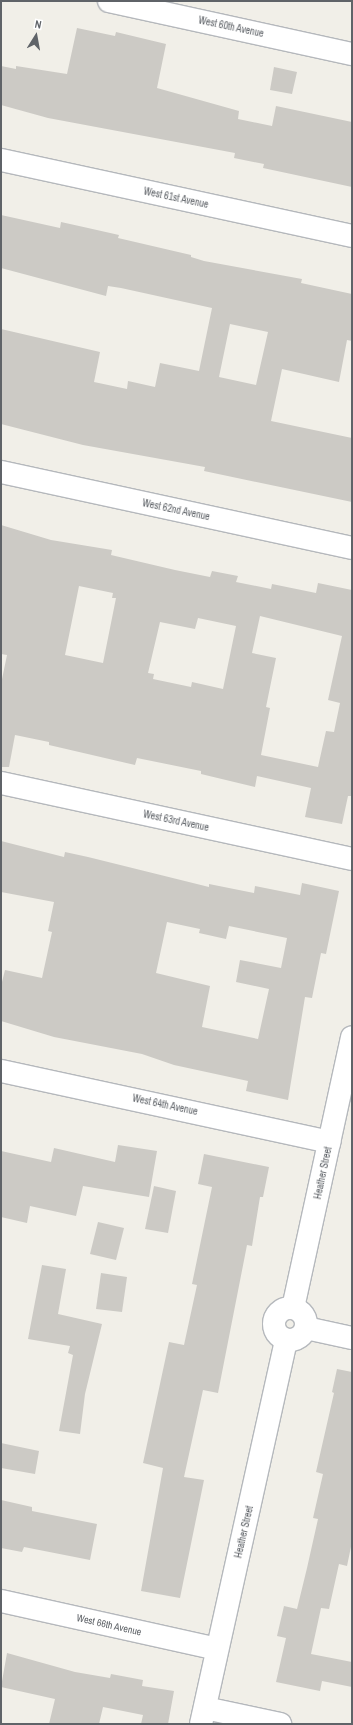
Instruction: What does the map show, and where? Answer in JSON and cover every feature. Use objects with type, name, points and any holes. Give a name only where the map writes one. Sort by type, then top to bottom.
[{"type":"street","name":"West 60th Avenue","points":[[109,1],[352,54]]},
{"type":"street","name":"West 61st Avenue","points":[[1,160],[352,236]]},
{"type":"street","name":"West 62nd Avenue","points":[[1,472],[352,548]]},
{"type":"street","name":"West 63rd Avenue","points":[[1,783],[352,859]]},
{"type":"street","name":"Heather Street","points":[[293,1308],[352,1037]]},
{"type":"street","name":"West 64th Avenue","points":[[1,1070],[329,1142]]},
{"type":"street","points":[[293,1308],[302,1313],[306,1328],[301,1336],[286,1340],[277,1334],[274,1323],[282,1310],[293,1308]]},
{"type":"street","points":[[306,1328],[352,1338]]},
{"type":"street","name":"Heather Street","points":[[203,1716],[286,1340]]},
{"type":"street","name":"West 66th Avenue","points":[[1,1601],[217,1648]]},
{"type":"street","points":[[203,1716],[280,1724]]},
{"type":"building","points":[[77,28],[115,36],[116,32],[166,44],[157,88],[239,111],[238,119],[272,126],[276,106],[352,122],[352,187],[263,168],[264,164],[234,158],[235,153],[48,118],[1,105],[1,66],[16,69],[16,66],[67,74]]},
{"type":"building","points":[[274,67],[297,72],[292,94],[270,90]]},
{"type":"building","points":[[1,215],[60,228],[61,222],[88,228],[119,235],[118,238],[191,255],[191,257],[204,261],[302,279],[301,283],[352,294],[352,341],[347,340],[339,382],[282,369],[271,421],[352,438],[352,502],[204,471],[205,467],[83,445],[1,424],[1,329],[100,352],[94,382],[127,389],[128,381],[155,387],[160,363],[199,371],[212,308],[108,286],[106,296],[1,268]],"holes":[[[230,324],[268,332],[256,385],[219,377]]]},
{"type":"building","points":[[1,525],[51,540],[112,550],[111,555],[175,570],[210,577],[212,571],[238,576],[236,582],[271,589],[272,584],[316,593],[318,583],[352,590],[352,796],[348,796],[342,824],[305,817],[311,788],[257,776],[255,787],[201,774],[201,771],[137,758],[135,765],[49,745],[49,742],[15,735],[9,767],[1,767],[1,684],[7,655],[1,654]],"holes":[[[79,586],[113,593],[112,598],[116,598],[103,663],[65,655]],[[260,616],[342,636],[328,700],[340,703],[334,732],[326,731],[318,767],[261,755],[270,708],[266,707],[276,658],[252,653]],[[198,618],[236,626],[223,689],[192,682],[191,687],[153,679],[154,674],[148,673],[160,622],[195,629]]]},
{"type":"building","points":[[1,841],[64,857],[65,852],[88,857],[209,887],[209,884],[254,893],[255,886],[300,895],[302,883],[339,891],[326,954],[321,953],[312,998],[305,997],[288,1100],[246,1091],[248,1081],[174,1065],[142,1054],[54,1037],[1,1021],[1,986],[5,970],[42,978],[52,932],[48,931],[54,902],[1,892]],"holes":[[[167,922],[200,929],[199,933],[226,939],[229,926],[287,938],[281,968],[240,960],[236,982],[269,989],[258,1039],[202,1027],[210,986],[156,973]]]},
{"type":"building","points":[[118,1145],[157,1151],[149,1197],[83,1186],[76,1216],[30,1206],[27,1223],[1,1217],[1,1151],[51,1162],[54,1148],[115,1162]]},
{"type":"building","points":[[204,1154],[269,1167],[263,1197],[260,1197],[252,1246],[247,1245],[218,1393],[203,1390],[184,1477],[204,1480],[180,1598],[141,1591],[163,1468],[143,1463],[169,1342],[184,1345],[197,1285],[192,1284],[212,1187],[198,1184]]},
{"type":"building","points":[[154,1186],[176,1191],[168,1233],[145,1229]]},
{"type":"building","points":[[98,1222],[124,1228],[116,1260],[90,1254]]},
{"type":"building","points":[[42,1265],[66,1269],[58,1314],[102,1324],[85,1394],[80,1434],[59,1431],[73,1355],[68,1353],[70,1346],[28,1339]]},
{"type":"building","points":[[101,1273],[127,1277],[122,1312],[96,1309]]},
{"type":"building","points":[[337,1369],[352,1372],[352,1542],[347,1566],[339,1564],[329,1609],[321,1608],[311,1654],[352,1662],[352,1687],[322,1681],[320,1691],[276,1682],[286,1638],[277,1636],[284,1606],[297,1609],[307,1568],[318,1519],[313,1518],[323,1474],[316,1472],[334,1393],[332,1392]]},
{"type":"building","points":[[1,1443],[39,1451],[35,1474],[1,1468]]},
{"type":"building","points":[[1,1500],[32,1507],[32,1511],[97,1524],[90,1560],[24,1547],[22,1552],[1,1548]]},
{"type":"building","points":[[7,1653],[75,1672],[110,1678],[111,1674],[143,1680],[142,1686],[174,1691],[168,1724],[141,1724],[143,1715],[103,1707],[99,1724],[49,1724],[55,1699],[1,1687]]}]
